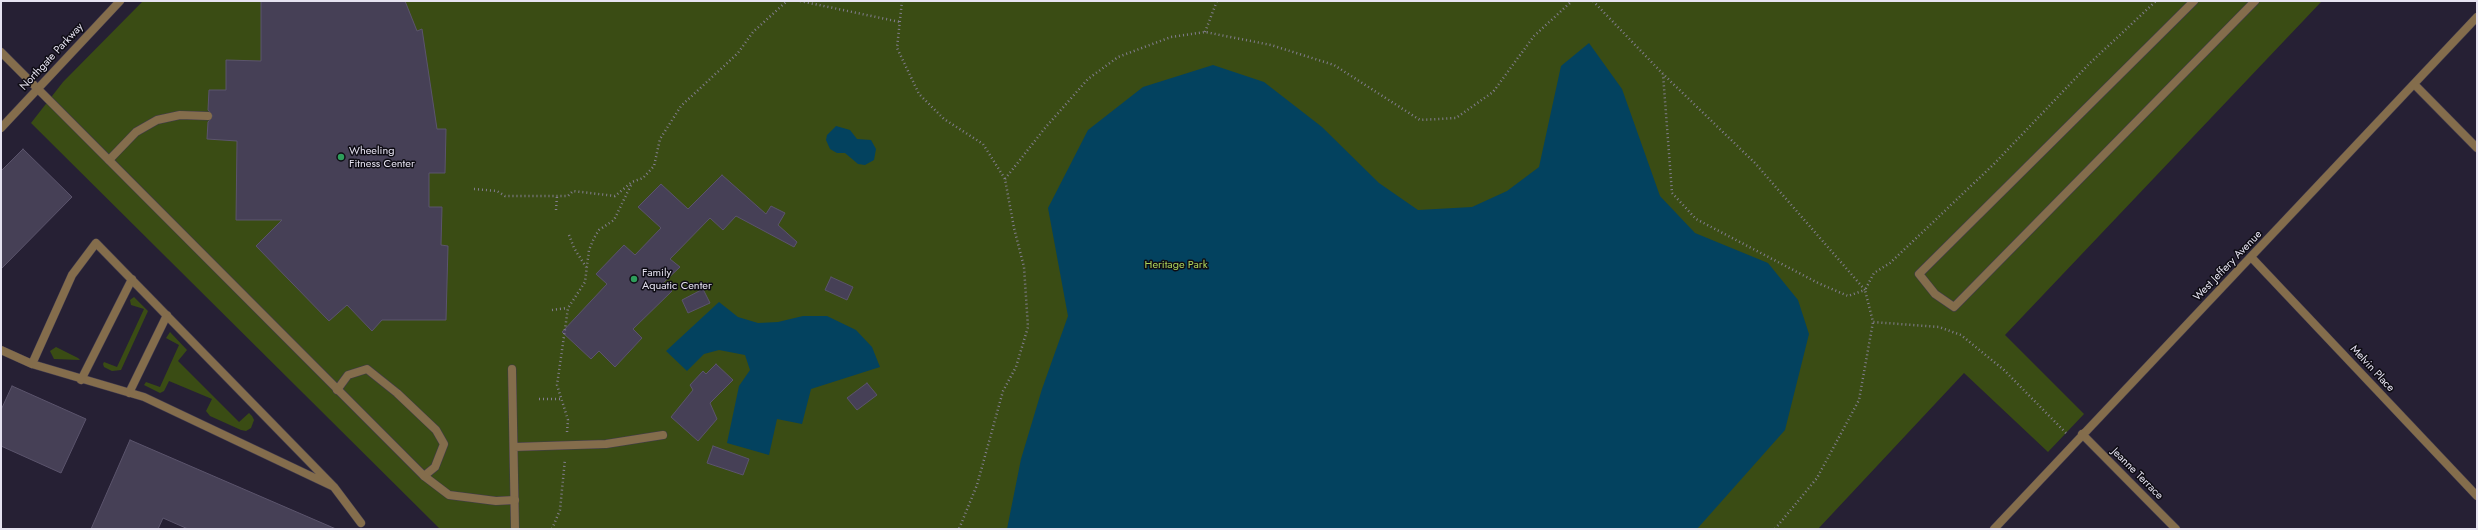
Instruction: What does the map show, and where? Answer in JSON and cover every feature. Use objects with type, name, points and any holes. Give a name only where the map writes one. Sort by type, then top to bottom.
[{"type":"street","name":"Northgate Parkway","points":[[1,128],[120,1]]},
{"type":"street","points":[[2194,1],[1919,274],[1936,294],[1954,307],[2255,1]]},
{"type":"street","name":"West Jeffery Avenue","points":[[1994,529],[2074,442],[2251,258],[2477,17]]},
{"type":"street","points":[[1,52],[424,476],[449,495],[496,501],[515,500]]},
{"type":"street","points":[[2414,84],[2477,148]]},
{"type":"street","points":[[109,160],[136,132],[156,120],[180,115],[208,116]]},
{"type":"street","points":[[32,364],[72,276],[96,243],[334,487],[361,523]]},
{"type":"street","name":"Melvin Place","points":[[2251,258],[2477,496]]},
{"type":"street","points":[[81,380],[132,279]]},
{"type":"street","points":[[129,393],[167,315]]},
{"type":"street","points":[[1,350],[32,364],[81,380],[144,397],[334,487]]},
{"type":"street","points":[[337,390],[348,375],[367,369],[397,393],[436,430],[444,444],[435,467],[424,476]]},
{"type":"street","points":[[512,369],[516,529]]},
{"type":"street","name":"Jeanne Terrace","points":[[2082,434],[2176,529]]},
{"type":"street","points":[[514,447],[606,444],[663,435]]},
{"type":"path","points":[[474,189],[497,191],[505,196],[568,196],[573,191],[615,196],[632,182],[643,178],[654,166],[660,139],[681,106],[738,53],[753,32],[787,1]]},
{"type":"path","points":[[800,1],[900,22]]},
{"type":"path","points":[[902,1],[897,48],[920,94],[944,119],[983,144],[1005,179],[1014,228],[1024,267],[1028,327],[1016,367],[1003,391],[977,484],[959,529]]},
{"type":"path","points":[[1206,32],[1217,1]]},
{"type":"path","points":[[1005,179],[1045,128],[1088,79],[1118,57],[1171,38],[1206,32],[1271,45],[1334,65],[1420,120],[1456,118],[1493,92],[1534,36],[1572,1]]},
{"type":"path","points":[[1593,1],[1663,74],[1755,163],[1865,290],[1848,296],[1818,283],[1696,219],[1672,193],[1663,74]]},
{"type":"path","points":[[552,529],[560,510],[567,446],[568,420],[557,385],[567,308],[585,282],[588,250],[594,238],[599,230],[614,220],[632,182]]},
{"type":"path","points":[[556,210],[557,196]]},
{"type":"path","points":[[569,234],[574,248],[586,267]]},
{"type":"path","points":[[552,310],[567,308]]},
{"type":"path","points":[[1775,529],[1817,478],[1859,400],[1873,322]]},
{"type":"path","points":[[1988,358],[2004,370],[2074,442]]},
{"type":"path","points":[[539,399],[561,399]]},
{"type":"green space","name":"Heritage Park","points":[[143,1],[2322,1],[2005,335],[2084,414],[2048,452],[1964,373],[1818,529],[440,529],[31,123],[63,82]]},
{"type":"green space","points":[[134,297],[148,311],[121,370],[112,371],[104,367],[104,362],[117,367],[144,309],[131,305],[130,300]]},
{"type":"green space","points":[[170,332],[187,350],[178,361],[239,422],[249,413],[254,420],[251,428],[246,431],[241,430],[210,416],[206,411],[212,399],[169,381],[164,391],[160,393],[144,385],[146,382],[160,387],[179,345],[166,338]]},
{"type":"green space","points":[[56,347],[80,360],[54,359],[50,351]]},
{"type":"water","points":[[1589,43],[1622,89],[1660,196],[1695,233],[1768,263],[1798,300],[1809,334],[1785,430],[1697,529],[1007,529],[1021,459],[1042,389],[1068,316],[1048,208],[1088,130],[1143,87],[1213,65],[1264,82],[1322,127],[1379,183],[1418,210],[1472,207],[1507,191],[1539,167],[1561,66]]},
{"type":"water","points":[[836,126],[850,130],[857,139],[871,140],[876,149],[874,160],[865,165],[858,164],[845,153],[837,153],[830,149],[826,140],[827,135]]},
{"type":"water","points":[[719,302],[738,317],[758,323],[778,322],[803,316],[827,316],[856,330],[872,347],[880,367],[811,389],[802,424],[777,419],[769,455],[727,443],[739,386],[750,370],[745,355],[719,350],[704,354],[687,371],[666,351]]},
{"type":"building","name":"Wheeling Fitness Center","points":[[261,1],[405,1],[417,31],[422,29],[437,129],[446,129],[445,173],[429,173],[429,207],[442,207],[441,245],[448,246],[446,320],[382,320],[372,331],[347,305],[329,321],[256,246],[282,220],[236,220],[237,141],[207,139],[208,122],[213,116],[208,110],[209,90],[226,90],[226,60],[261,61]]},
{"type":"building","points":[[23,149],[72,197],[1,269],[1,171]]},
{"type":"building","name":"Family Aquatic Center","points":[[722,175],[766,214],[771,206],[785,213],[778,225],[797,242],[794,247],[736,216],[723,230],[710,218],[670,259],[680,267],[663,283],[672,291],[633,329],[642,338],[615,367],[599,351],[591,359],[562,332],[607,284],[596,274],[624,245],[635,255],[661,228],[638,207],[661,184],[688,209]]},
{"type":"building","points":[[831,277],[853,287],[847,300],[825,290]]},
{"type":"building","points":[[703,289],[710,303],[688,313],[682,300]]},
{"type":"building","points":[[716,364],[733,380],[710,403],[717,419],[698,441],[671,417],[693,390],[690,385],[703,371],[706,374]]},
{"type":"building","points":[[867,383],[877,395],[857,410],[847,398]]},
{"type":"building","points":[[12,386],[86,419],[61,473],[1,446],[1,410]]},
{"type":"building","points":[[130,440],[336,529],[188,529],[163,518],[158,529],[91,529]]},
{"type":"building","points":[[713,446],[749,459],[743,475],[707,463]]},
{"type":"place","name":"Wheeling Fitness Center","points":[[341,157]]},
{"type":"place","name":"Family Aquatic Center","points":[[634,279]]}]
